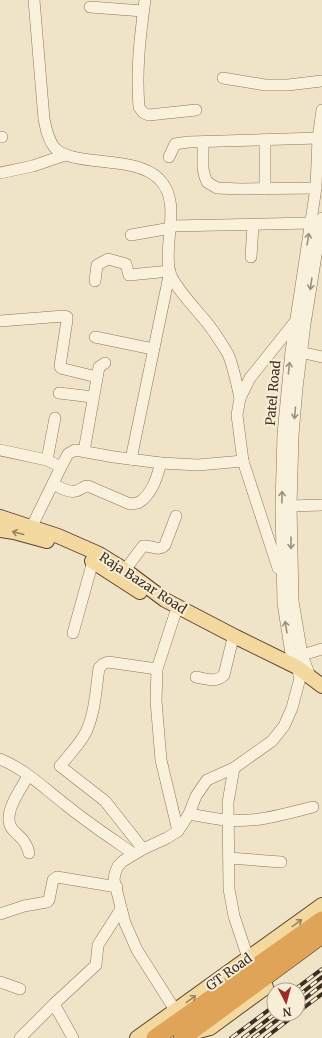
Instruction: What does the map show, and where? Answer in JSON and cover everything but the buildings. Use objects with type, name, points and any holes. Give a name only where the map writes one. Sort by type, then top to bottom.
[{"type":"highway","points":[[155,1038],[322,920]]},
{"type":"highway","points":[[184,1036],[322,935]]},
{"type":"main road","name":"Raja Bazar Road","points":[[0,517],[32,526],[100,554],[125,570],[165,600],[307,675]]},
{"type":"main road","name":"Raja Bazar Road","points":[[0,530],[14,532],[57,544],[93,561],[175,614],[204,630],[307,675]]},
{"type":"main road","name":"GT Road","points":[[137,1038],[322,905]]},
{"type":"main road","points":[[184,1036],[210,1028],[322,945]]},
{"type":"street","points":[[34,0],[44,119],[48,137],[55,148],[65,155],[131,165],[147,170],[165,185],[169,196],[171,227],[168,259],[172,277],[208,324],[228,355],[240,398]]},
{"type":"street","points":[[90,7],[144,5],[139,41],[138,65],[138,93],[142,112],[149,115],[196,110]]},
{"type":"street","points":[[222,78],[265,85],[288,85],[322,81]]},
{"type":"street","name":"Patel Road","points":[[307,675],[283,602],[281,578],[283,434],[296,352],[318,264],[316,188],[318,138],[322,110]]},
{"type":"street","points":[[169,157],[175,144],[188,142],[318,138]]},
{"type":"street","points":[[265,140],[265,189]]},
{"type":"street","points":[[203,142],[203,169],[207,182],[211,186],[217,188],[265,189],[316,188]]},
{"type":"street","points":[[0,174],[33,166],[65,155]]},
{"type":"street","points":[[131,235],[171,227],[253,224],[316,219]]},
{"type":"street","name":"Patel Road","points":[[307,675],[292,602],[291,506],[293,434],[297,388],[295,322],[316,219]]},
{"type":"street","points":[[251,257],[253,224]]},
{"type":"street","points":[[95,281],[97,265],[108,259],[126,264],[129,274],[170,271]]},
{"type":"street","points":[[131,459],[170,271]]},
{"type":"street","points":[[0,321],[66,317],[67,320],[60,366],[61,368],[97,377]]},
{"type":"street","points":[[281,578],[242,461],[237,415],[240,398],[250,378],[295,322]]},
{"type":"street","points":[[95,337],[153,349]]},
{"type":"street","points":[[296,352],[322,357]]},
{"type":"street","points":[[84,451],[99,367],[105,363]]},
{"type":"street","points":[[59,393],[93,397]]},
{"type":"street","points":[[48,460],[55,418]]},
{"type":"street","points":[[0,450],[48,460],[61,467]]},
{"type":"street","points":[[32,526],[68,454],[75,450],[161,463],[198,465],[242,461]]},
{"type":"street","points":[[53,484],[71,491],[88,486],[130,504],[138,503],[152,488],[161,463]]},
{"type":"street","points":[[291,506],[322,505]]},
{"type":"street","points":[[125,570],[143,546],[158,549],[163,548],[176,516]]},
{"type":"street","points":[[73,633],[93,561]]},
{"type":"street","points":[[175,614],[156,670],[156,701],[161,760],[178,831]]},
{"type":"street","points":[[196,677],[213,680],[221,678],[224,675],[232,642]]},
{"type":"street","points":[[175,1010],[137,950],[125,923],[114,880],[115,873],[118,866],[123,861],[178,831],[189,814],[196,796],[207,780],[234,768],[272,741],[284,726],[307,675],[322,649]]},
{"type":"street","points":[[138,852],[105,801],[60,766],[82,739],[87,730],[99,668],[101,665],[108,662],[156,670]]},
{"type":"street","points":[[0,759],[28,776],[67,806],[138,852]]},
{"type":"street","points":[[234,768],[228,802],[229,890],[231,902],[248,958]]},
{"type":"street","points":[[28,776],[9,812],[9,819],[10,826],[26,844],[29,853]]},
{"type":"street","points":[[189,814],[228,820],[275,816],[313,807]]},
{"type":"street","points":[[229,858],[281,862]]},
{"type":"street","points":[[0,914],[24,906],[47,902],[53,880],[57,877],[117,887]]},
{"type":"street","points":[[20,1038],[96,965],[98,945],[121,909]]},
{"type":"street","points":[[0,982],[20,989]]},
{"type":"street","points":[[54,1004],[73,1038]]},
{"type":"railway","points":[[305,982],[322,969]]},
{"type":"railway","points":[[306,990],[322,977]]},
{"type":"railway","points":[[306,998],[322,985]]},
{"type":"railway","points":[[306,1006],[322,994]]},
{"type":"railway","points":[[231,1038],[266,1012]]},
{"type":"railway","points":[[243,1038],[266,1021]]},
{"type":"railway","points":[[253,1038],[274,1022]]},
{"type":"railway","points":[[265,1038],[286,1022]]}]
